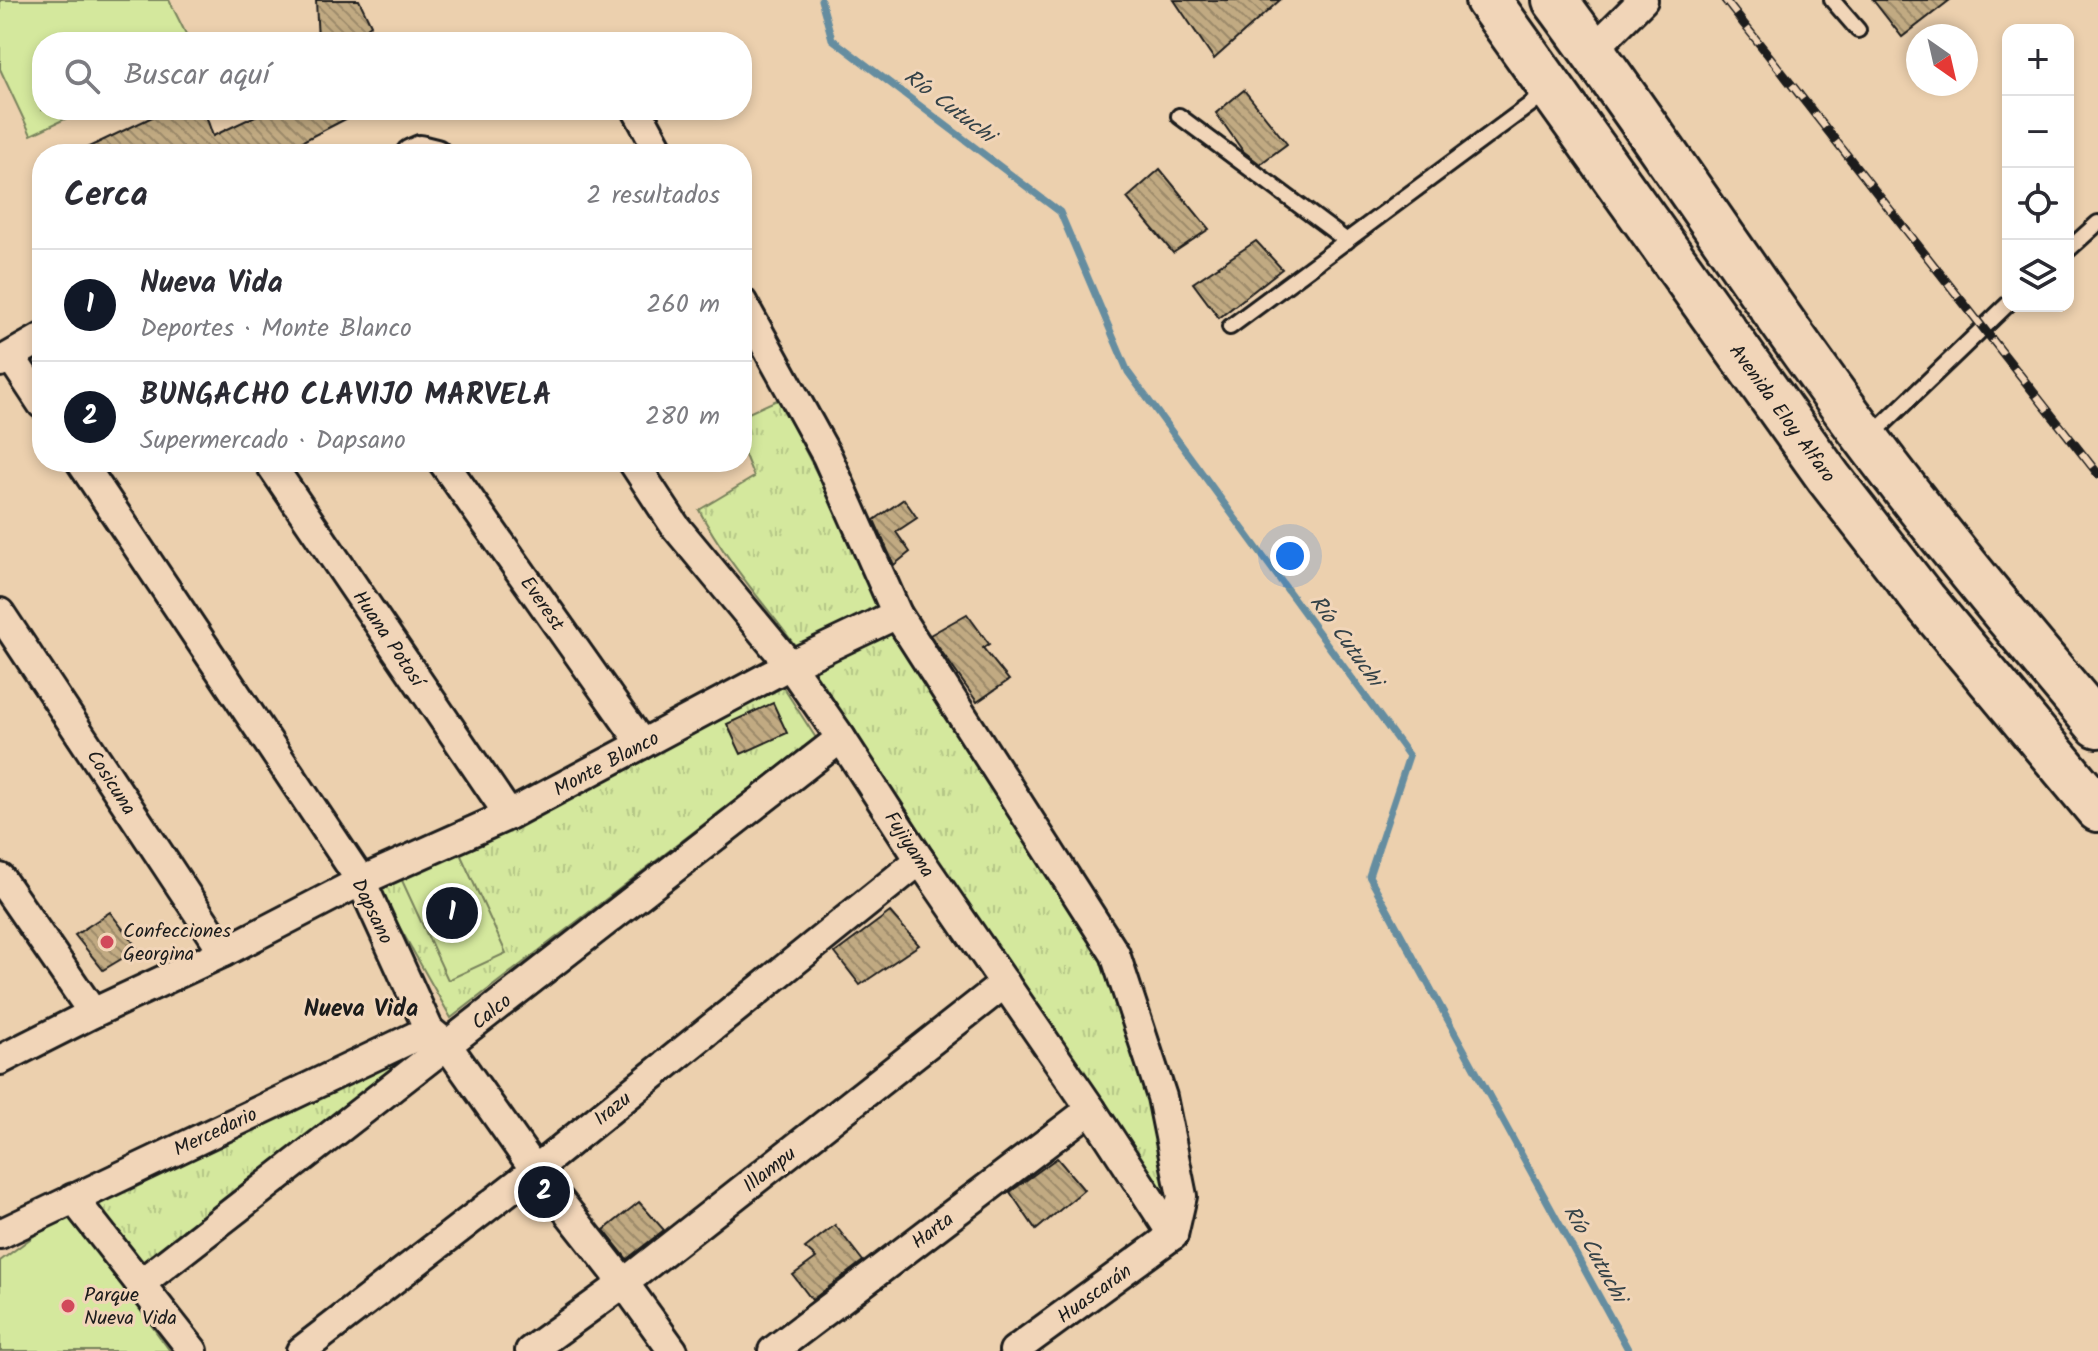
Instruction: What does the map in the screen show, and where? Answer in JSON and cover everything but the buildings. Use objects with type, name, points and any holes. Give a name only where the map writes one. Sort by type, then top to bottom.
[{"type":"main road","name":"Avenida Eloy Alfaro","points":[[1488,0],[1829,478],[1924,600],[2098,809]]},
{"type":"main road","points":[[1555,0],[1749,278],[1867,440],[2098,725]]},
{"type":"street","points":[[1592,51],[1643,0]]},
{"type":"street","points":[[642,120],[656,144]]},
{"type":"street","points":[[752,320],[827,456],[897,614],[1115,954],[1162,1097],[1182,1196],[1173,1235]]},
{"type":"street","points":[[32,344],[5,360],[32,392]]},
{"type":"street","name":"Dapsano","points":[[88,472],[361,881],[438,1037],[673,1351]]},
{"type":"street","name":"Huana Potosí","points":[[276,472],[509,815]]},
{"type":"street","name":"Everest","points":[[450,472],[642,744]]},
{"type":"street","name":"Fujiyama","points":[[640,472],[675,526],[790,665],[1173,1235]]},
{"type":"street","name":"Cosicuna","points":[[0,613],[224,952]]},
{"type":"street","name":"Monte Blanco","points":[[0,1060],[224,952],[361,881],[509,815],[790,665],[897,614]]},
{"type":"street","name":"Calco","points":[[140,1284],[438,1037],[841,738]]},
{"type":"street","name":"Irazu","points":[[301,1351],[535,1170],[920,860]]},
{"type":"street","points":[[0,878],[93,1013]]},
{"type":"street","name":"Illampu","points":[[530,1351],[624,1283],[1005,983]]},
{"type":"street","name":"Mercedario","points":[[0,1234],[73,1198],[438,1037]]},
{"type":"street","name":"Harta","points":[[773,1351],[1091,1109]]},
{"type":"street","points":[[73,1198],[193,1351]]},
{"type":"street","name":"Huascarán","points":[[1014,1351],[1173,1235]]},
{"type":"lane","points":[[1832,0],[1858,30]]},
{"type":"lane","points":[[1230,327],[1551,89]]},
{"type":"lane","points":[[1179,116],[1347,241]]},
{"type":"lane","points":[[2074,245],[2098,223]]},
{"type":"lane","points":[[1867,440],[2002,310]]},
{"type":"green space","points":[[0,0],[169,0],[185,32],[32,32],[32,120],[63,120],[31,135],[0,69]]},
{"type":"green space","points":[[779,399],[881,599],[1120,993],[1156,1104],[1167,1210],[818,678],[726,554],[699,510],[754,477],[752,411]]},
{"type":"green space","points":[[783,687],[816,738],[451,1018],[378,889]]},
{"type":"green space","name":"Nueva Vida","points":[[457,847],[506,953],[448,980],[399,874]]},
{"type":"green space","points":[[408,1053],[413,1061],[143,1265],[95,1203]]},
{"type":"green space","name":"Parque Nueva Vida","points":[[68,1211],[170,1351],[0,1351],[0,1261]]},
{"type":"waterway","name":"Río Cutuchi","points":[[821,0],[832,39],[1060,212],[1128,372],[1409,756],[1369,876],[1629,1351]]},
{"type":"railway","points":[[1725,0],[2098,474]]},
{"type":"place","name":"Nueva Vida","points":[[452,913]]},
{"type":"place","name":"Confecciones Georgina","points":[[107,942]]},
{"type":"place","name":"BUNGACHO CLAVIJO MARVELA","points":[[544,1192]]},
{"type":"place","name":"Parque Nueva Vida","points":[[68,1306]]},
{"type":"district","name":"Nueva Vida","points":[[361,1008]]}]
